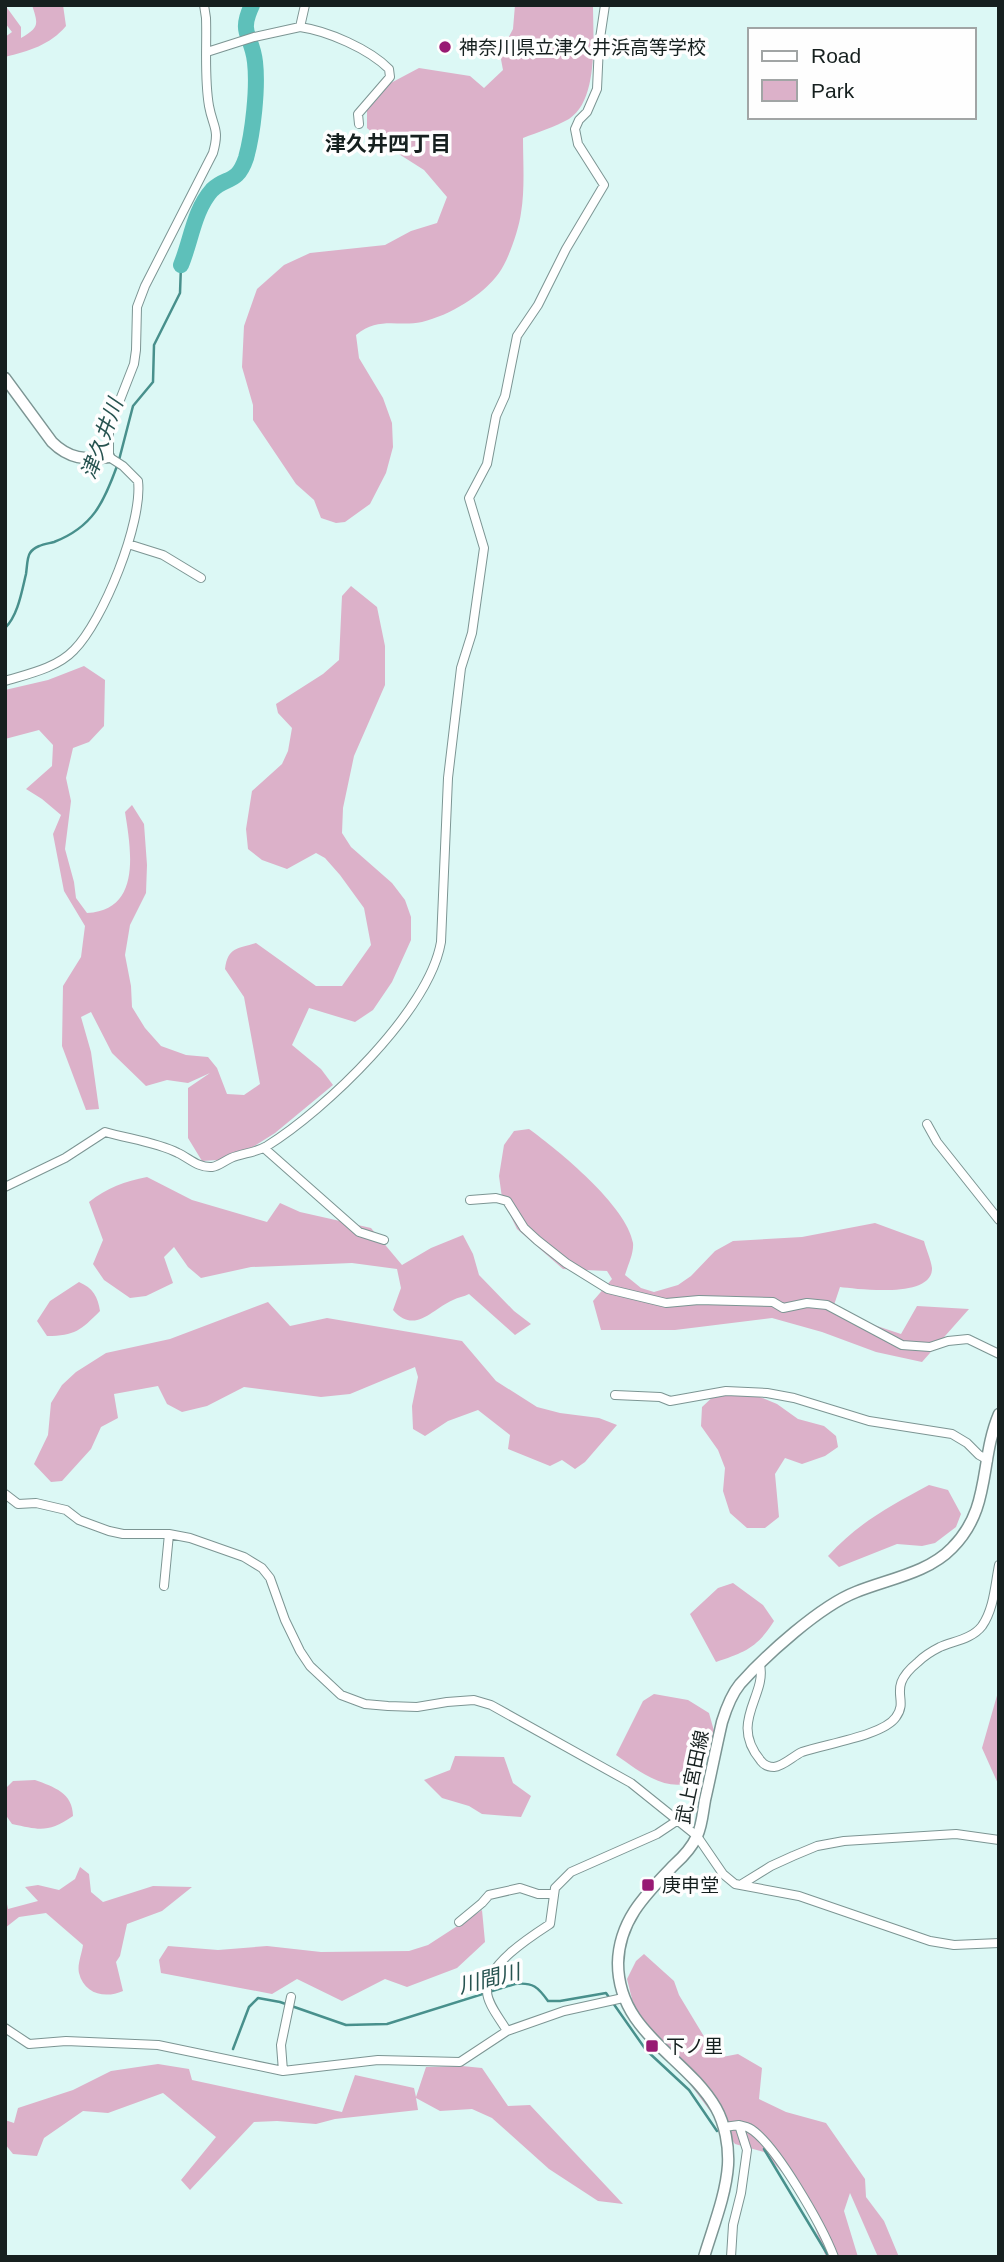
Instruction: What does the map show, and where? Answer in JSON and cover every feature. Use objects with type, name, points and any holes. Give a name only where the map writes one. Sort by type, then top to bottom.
[{"type":"main road","points":[[5,378],[61,451],[70,457],[109,457]]},
{"type":"main road","name":"武上宮田線","points":[[704,2257],[728,2164],[724,2127],[716,2107],[638,2024],[623,1997],[618,1966],[625,1924],[639,1902],[686,1854],[697,1836],[727,1706],[740,1684],[829,1605],[919,1569],[953,1547],[969,1526],[979,1504],[999,1414]]},
{"type":"street","points":[[5,681],[56,663],[73,651],[99,615],[128,544],[138,507],[138,481],[109,457],[109,428],[134,364],[136,307],[213,153],[217,137],[216,125],[209,107],[204,5]]},
{"type":"street","points":[[300,27],[305,5]]},
{"type":"street","points":[[5,1187],[44,1170],[106,1132],[177,1152],[198,1165],[208,1167],[264,1148],[315,1109],[359,1068],[415,1003],[439,956],[445,880],[447,778],[461,668],[472,632],[485,548],[469,498],[487,464],[496,416],[505,396],[517,336],[538,305],[566,249],[604,185],[578,144],[575,129],[597,89],[598,44],[605,5]]},
{"type":"street","points":[[206,52],[254,37],[300,27],[318,29],[373,56],[389,69],[390,77],[358,114],[359,124]]},
{"type":"street","points":[[128,544],[163,555],[201,578]]},
{"type":"street","points":[[927,1124],[937,1142],[999,1220]]},
{"type":"street","points":[[264,1148],[359,1232],[384,1240]]},
{"type":"street","points":[[470,1200],[496,1198],[507,1201],[524,1228],[547,1249],[597,1284],[623,1294],[666,1303],[699,1300],[772,1302],[783,1308],[807,1303],[827,1305],[907,1346],[930,1347],[948,1341],[968,1339],[999,1354]]},
{"type":"street","points":[[615,1395],[660,1397],[670,1401],[726,1391],[767,1393],[794,1398],[869,1421],[952,1434],[988,1460]]},
{"type":"street","points":[[5,1494],[19,1504],[36,1503],[66,1510],[79,1520],[116,1533],[169,1534],[205,1542],[244,1557],[262,1568],[270,1578],[300,1651],[310,1666],[341,1695],[365,1704],[388,1706],[417,1707],[474,1700],[491,1704],[631,1783],[697,1836],[723,1874],[735,1884],[799,1896],[930,1941],[954,1945],[999,1943]]},
{"type":"street","points":[[164,1586],[169,1534]]},
{"type":"street","points":[[760,1665],[762,1675],[748,1714],[748,1723],[753,1749],[768,1767],[777,1767],[802,1752],[862,1736],[897,1717],[900,1706],[899,1685],[904,1673],[937,1648],[973,1635],[982,1625],[990,1611],[999,1565]]},
{"type":"street","points":[[507,2031],[491,2003],[487,1990],[493,1970],[527,1939],[550,1924],[555,1888],[571,1872],[647,1839],[678,1820]]},
{"type":"street","points":[[742,1884],[793,1856],[817,1846],[844,1840],[956,1834],[999,1840]]},
{"type":"street","points":[[459,1922],[489,1895],[520,1888],[538,1894],[554,1894]]},
{"type":"street","points":[[282,2071],[281,2045],[291,1997]]},
{"type":"street","points":[[5,2028],[29,2044],[66,2041],[158,2045],[282,2071],[378,2060],[460,2062],[507,2031],[564,2011],[623,1997]]},
{"type":"street","points":[[731,2257],[733,2225],[747,2150],[738,2125]]},
{"type":"street","points":[[724,2127],[738,2125],[749,2128],[780,2161],[799,2190],[834,2257]]},
{"type":"green space","points":[[5,5],[21,27],[21,38],[32,31],[36,24],[32,5],[63,5],[66,26],[46,43],[5,57],[5,37],[12,32],[5,23]]},
{"type":"green space","points":[[515,5],[593,5],[592,66],[585,98],[579,110],[569,119],[523,138],[520,220],[506,261],[492,281],[465,304],[443,315],[422,322],[380,324],[364,329],[356,335],[359,358],[383,398],[392,423],[393,447],[386,473],[370,504],[345,522],[336,523],[321,518],[314,500],[296,484],[253,420],[253,405],[242,367],[244,326],[257,289],[284,265],[310,253],[385,245],[411,231],[437,223],[447,197],[424,170],[391,149],[367,128],[367,108],[387,85],[419,68],[470,76],[484,88],[503,70],[500,54],[513,29]]},
{"type":"green space","points":[[351,586],[377,607],[385,646],[385,685],[354,756],[343,808],[342,833],[351,847],[392,883],[405,900],[411,917],[411,940],[392,982],[373,1010],[355,1022],[309,1008],[292,1045],[321,1069],[333,1085],[275,1133],[234,1159],[202,1161],[188,1138],[188,1088],[210,1073],[188,1083],[167,1080],[146,1086],[112,1053],[91,1012],[81,1017],[91,1052],[99,1109],[86,1110],[62,1046],[63,986],[81,957],[85,926],[64,891],[53,834],[61,815],[26,789],[52,766],[53,745],[39,730],[5,739],[5,690],[48,680],[84,666],[105,680],[104,726],[89,742],[73,748],[66,778],[71,801],[65,849],[76,898],[87,913],[105,909],[117,901],[125,890],[130,860],[125,812],[132,805],[144,824],[147,865],[146,893],[130,925],[125,955],[132,1007],[161,1046],[186,1055],[208,1057],[217,1068],[227,1094],[244,1095],[260,1084],[244,997],[225,969],[228,956],[239,948],[256,943],[316,986],[342,986],[371,945],[364,908],[325,858],[316,853],[287,869],[262,860],[248,849],[246,829],[252,791],[282,764],[288,751],[292,728],[278,713],[276,704],[323,674],[339,660],[342,596]]},
{"type":"green space","points":[[529,1129],[590,1180],[618,1213],[628,1228],[633,1243],[625,1275],[641,1288],[654,1292],[678,1285],[691,1276],[715,1251],[733,1241],[802,1237],[875,1223],[924,1241],[932,1268],[929,1278],[921,1284],[893,1290],[840,1287],[832,1311],[901,1334],[917,1306],[969,1309],[922,1362],[876,1352],[822,1332],[772,1318],[675,1330],[601,1330],[593,1301],[612,1279],[607,1271],[563,1269],[517,1229],[502,1198],[499,1176],[504,1145],[514,1131]]},
{"type":"green space","points":[[147,1177],[192,1200],[267,1222],[280,1203],[300,1212],[371,1228],[402,1265],[431,1248],[463,1235],[473,1254],[479,1275],[514,1311],[531,1324],[515,1335],[469,1294],[423,1318],[409,1320],[401,1317],[393,1310],[401,1288],[397,1269],[352,1263],[251,1267],[201,1278],[188,1267],[174,1247],[164,1257],[173,1283],[146,1296],[130,1298],[104,1280],[93,1264],[103,1240],[89,1202],[116,1186]]},
{"type":"green space","points":[[79,1282],[94,1294],[100,1311],[77,1331],[47,1336],[37,1321],[50,1301]]},
{"type":"green space","points":[[268,1302],[290,1326],[327,1318],[462,1341],[496,1381],[537,1407],[599,1418],[617,1425],[585,1462],[575,1469],[562,1460],[550,1466],[508,1449],[510,1435],[478,1410],[448,1421],[425,1436],[413,1429],[412,1406],[418,1377],[415,1367],[350,1394],[321,1397],[244,1387],[207,1406],[182,1412],[167,1404],[158,1386],[114,1394],[118,1418],[101,1427],[91,1449],[62,1481],[51,1482],[34,1464],[48,1435],[51,1403],[62,1385],[76,1372],[106,1353],[170,1339]]},
{"type":"green space","points":[[738,1388],[777,1404],[798,1419],[824,1426],[836,1436],[838,1447],[825,1456],[802,1464],[785,1458],[775,1474],[779,1517],[765,1528],[747,1528],[730,1513],[723,1491],[725,1468],[718,1450],[701,1426],[702,1407],[717,1393]]},
{"type":"green space","points":[[929,1485],[948,1490],[961,1514],[956,1527],[935,1543],[922,1546],[897,1544],[839,1567],[828,1556],[863,1525]]},
{"type":"green space","points":[[733,1583],[763,1605],[774,1621],[750,1648],[716,1662],[690,1614],[718,1588]]},
{"type":"green space","points":[[999,1653],[999,1786],[982,1748],[998,1692]]},
{"type":"green space","points":[[654,1694],[688,1700],[709,1713],[714,1731],[696,1780],[675,1785],[664,1783],[644,1774],[616,1755],[643,1701]]},
{"type":"green space","points":[[455,1756],[504,1757],[513,1783],[531,1796],[521,1817],[482,1814],[469,1806],[442,1798],[424,1780],[450,1770]]},
{"type":"green space","points":[[35,1780],[66,1796],[73,1816],[44,1829],[12,1824],[5,1814],[5,1789],[13,1781]]},
{"type":"green space","points":[[80,1867],[89,1874],[91,1892],[103,1902],[153,1886],[192,1887],[162,1911],[127,1924],[120,1956],[116,1962],[123,1991],[109,1995],[96,1993],[85,1986],[79,1970],[83,1945],[46,1913],[19,1917],[5,1928],[5,1894],[8,1909],[38,1901],[25,1887],[38,1885],[59,1890],[75,1879]]},
{"type":"green space","points":[[482,1910],[485,1942],[457,1968],[407,1987],[385,1979],[342,2001],[297,1979],[272,1994],[161,1973],[159,1960],[168,1946],[218,1950],[267,1946],[321,1952],[409,1951],[428,1945]]},
{"type":"green space","points":[[644,1954],[674,1981],[679,1995],[717,2058],[738,2054],[762,2068],[759,2099],[786,2112],[826,2123],[865,2179],[866,2197],[884,2221],[899,2257],[878,2257],[850,2193],[844,2211],[858,2257],[826,2257],[803,2196],[764,2152],[735,2144],[635,2011],[627,1979],[636,1961]]},
{"type":"green space","points":[[158,2064],[189,2069],[192,2080],[342,2112],[355,2075],[414,2088],[416,2097],[426,2067],[482,2068],[508,2106],[530,2105],[623,2204],[598,2201],[549,2169],[492,2118],[472,2109],[440,2111],[416,2098],[418,2110],[335,2119],[316,2124],[254,2122],[190,2190],[181,2180],[216,2137],[163,2093],[108,2113],[83,2111],[44,2138],[37,2156],[13,2154],[5,2144],[5,2120],[14,2123],[18,2108],[73,2090],[111,2071]]},
{"type":"waterway","name":"津久井川","points":[[181,265],[197,216],[206,198],[217,186],[235,176],[243,167],[246,158],[253,123],[256,84],[255,62],[246,29],[252,5]]},
{"type":"waterway","name":"津久井川","points":[[119,460],[133,406],[153,382],[154,345],[180,293],[181,265]]},
{"type":"waterway","name":"津久井川","points":[[5,628],[19,603],[28,557],[32,550],[67,536],[88,521],[102,502],[117,466]]},
{"type":"waterway","name":"川間川","points":[[233,2049],[249,2007],[258,1998],[280,2002],[346,2025],[387,2024],[515,1984],[534,1986],[548,2001],[606,1993],[646,2050],[689,2090],[717,2131]]},
{"type":"waterway","name":"川間川","points":[[764,2149],[829,2257]]},
{"type":"place","name":"神奈川県立津久井浜高等学校","points":[[445,47]]},
{"type":"place","name":"庚申堂","points":[[648,1885]]},
{"type":"place","name":"下ノ里","points":[[652,2046]]},
{"type":"district","name":"津久井四丁目","points":[[388,144]]}]
